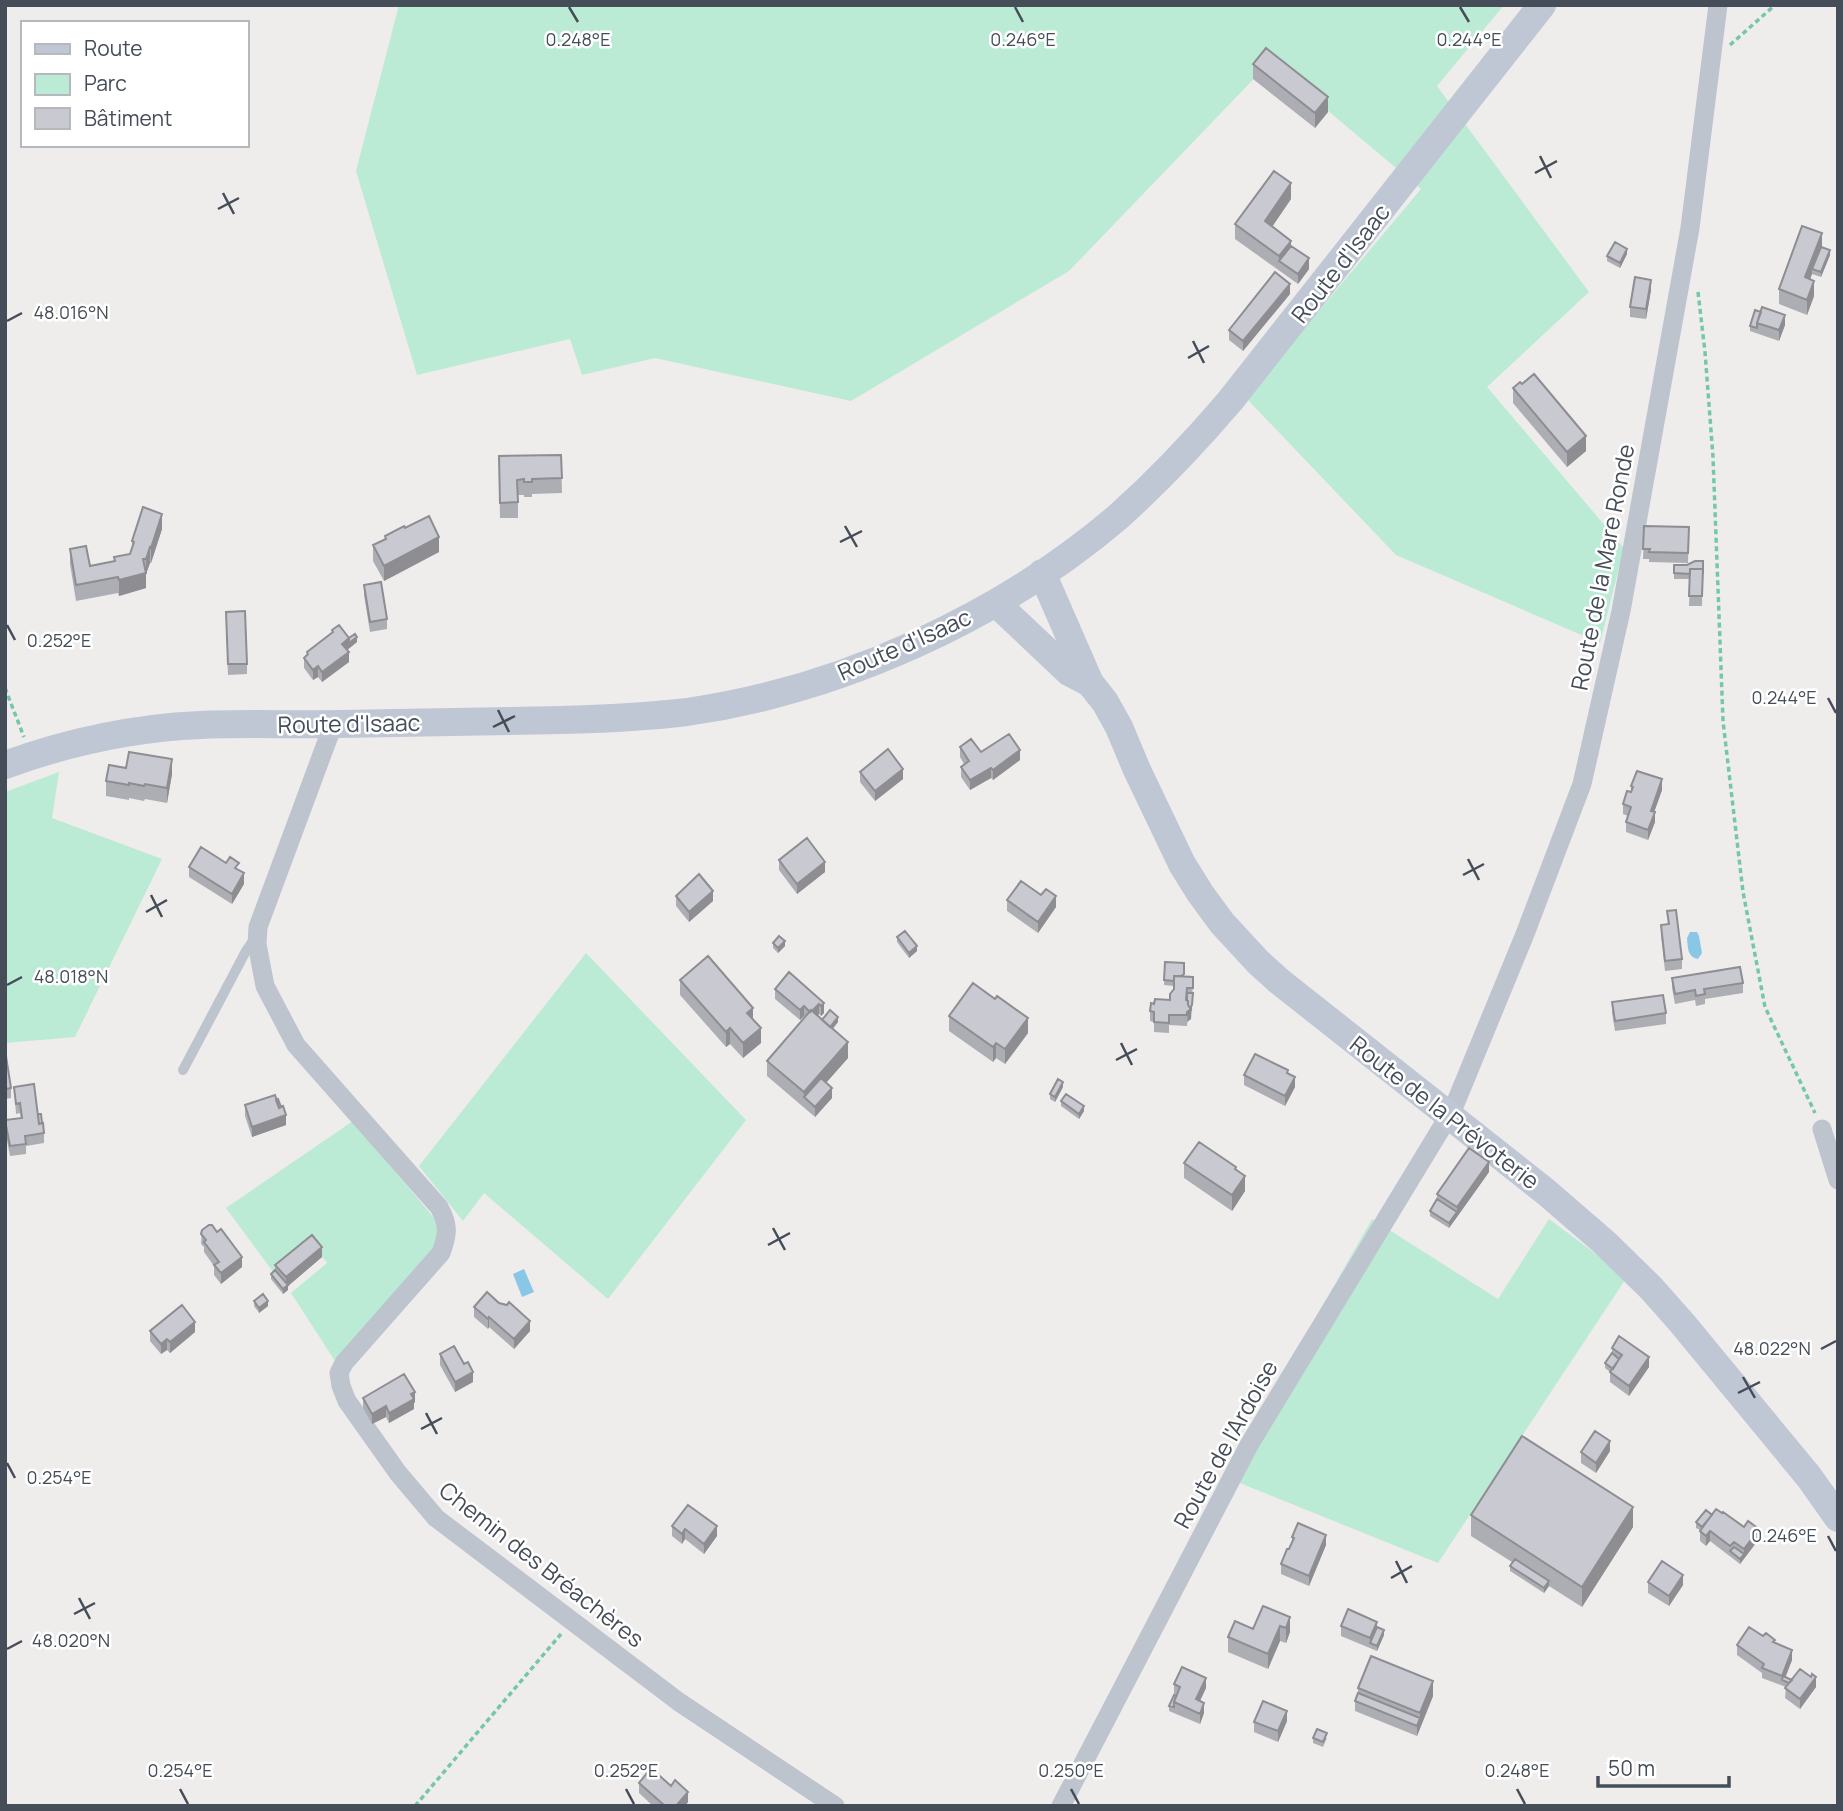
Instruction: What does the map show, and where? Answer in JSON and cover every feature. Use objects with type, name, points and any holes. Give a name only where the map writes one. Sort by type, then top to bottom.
[{"type":"street","name":"Route d'Isaac","points":[[5,765],[81,741],[140,730],[199,725],[632,718],[687,712],[746,702],[811,684],[876,661],[960,622],[996,603],[1042,573],[1118,516],[1192,445],[1247,380],[1542,5]]},
{"type":"street","name":"Route de la Mare Ronde","points":[[1449,1116],[1525,934],[1582,784],[1622,611],[1690,228],[1718,5]]},
{"type":"street","name":"Route de la Prévoterie","points":[[1042,573],[1090,683],[1119,727],[1182,864],[1223,923],[1279,981],[1546,1192],[1605,1243],[1651,1288],[1709,1354],[1792,1456],[1838,1518]]},
{"type":"street","name":"Route de la Prévoterie","points":[[996,603],[1069,671],[1090,683]]},
{"type":"street","name":"Chemin des Bréachères","points":[[332,724],[258,927],[257,944],[265,985],[296,1045],[439,1207],[445,1218],[447,1231],[441,1253],[344,1363],[339,1373],[347,1401],[398,1473],[436,1518],[679,1702],[835,1806]]},
{"type":"street","name":"Route de l'Ardoise","points":[[1061,1806],[1248,1445],[1449,1116]]},
{"type":"street","points":[[1822,1129],[1838,1180]]},
{"type":"lane","points":[[183,1070],[246,951],[258,935]]},
{"type":"path","points":[[1712,60],[1775,5]]},
{"type":"path","points":[[1697,283],[1713,457],[1723,721],[1743,892],[1765,1007],[1822,1129]]},
{"type":"path","points":[[5,688],[31,756]]},
{"type":"path","points":[[415,1806],[572,1622]]},
{"type":"green space","points":[[399,5],[1504,5],[1437,86],[1589,292],[1487,387],[1624,548],[1600,643],[1396,555],[1246,398],[1421,189],[1270,62],[1069,271],[851,401],[655,358],[582,375],[570,339],[417,375],[356,171]]},
{"type":"green space","points":[[59,772],[52,818],[162,859],[75,1037],[5,1043],[5,792]]},
{"type":"green space","points":[[586,953],[746,1120],[608,1299],[484,1193],[463,1221],[419,1166]]},
{"type":"green space","points":[[353,1121],[439,1224],[438,1244],[337,1364],[291,1293],[327,1263],[312,1243],[274,1273],[226,1208]]},
{"type":"green space","points":[[1372,1219],[1498,1299],[1549,1219],[1627,1277],[1438,1563],[1225,1477]]},
{"type":"water","points":[[1690,932],[1697,932],[1699,936],[1702,953],[1698,959],[1689,951],[1687,938]]},
{"type":"water","points":[[524,1269],[534,1292],[522,1297],[513,1274]]},
{"type":"building","points":[[1266,48],[1328,97],[1315,113],[1253,64]]},
{"type":"building","points":[[1274,171],[1291,183],[1265,221],[1291,241],[1279,256],[1235,224]]},
{"type":"building","points":[[1802,226],[1822,233],[1805,277],[1814,281],[1807,300],[1779,289]]},
{"type":"building","points":[[1615,242],[1627,249],[1620,263],[1607,256]]},
{"type":"building","points":[[1291,246],[1309,258],[1298,274],[1279,261]]},
{"type":"building","points":[[1821,247],[1830,250],[1821,272],[1812,269]]},
{"type":"building","points":[[1275,272],[1290,284],[1243,341],[1229,330]]},
{"type":"building","points":[[1635,277],[1651,280],[1646,309],[1630,307]]},
{"type":"building","points":[[1762,307],[1785,315],[1779,330],[1757,323]]},
{"type":"building","points":[[1755,310],[1761,312],[1757,328],[1750,326]]},
{"type":"building","points":[[1534,374],[1586,436],[1567,452],[1513,388]]},
{"type":"building","points":[[561,455],[562,478],[532,479],[532,482],[517,480],[518,502],[500,503],[499,456]]},
{"type":"building","points":[[143,507],[162,514],[151,548],[146,559],[143,559],[146,573],[119,580],[118,577],[76,585],[70,549],[86,546],[90,566],[115,561],[114,557],[130,554]]},
{"type":"building","points":[[429,516],[439,537],[384,566],[373,545],[404,526],[405,528]]},
{"type":"building","points":[[1644,526],[1689,527],[1688,553],[1649,552],[1650,549],[1643,549]]},
{"type":"building","points":[[1703,561],[1703,569],[1690,569],[1690,574],[1674,573],[1674,565],[1687,565]]},
{"type":"building","points":[[1690,569],[1703,569],[1702,596],[1689,596]]},
{"type":"building","points":[[381,582],[387,619],[370,622],[364,585]]},
{"type":"building","points":[[245,611],[247,664],[228,664],[226,612]]},
{"type":"building","points":[[339,625],[349,638],[342,644],[349,652],[322,672],[318,666],[313,670],[304,658],[307,652]]},
{"type":"building","points":[[355,634],[357,637],[349,643],[349,638]]},
{"type":"building","points":[[1009,734],[1020,750],[993,770],[991,768],[970,780],[961,767],[969,761],[960,747],[971,739],[981,752]]},
{"type":"building","points":[[888,749],[903,769],[875,791],[860,772]]},
{"type":"building","points":[[129,752],[172,759],[167,788],[106,781],[109,765],[126,768]]},
{"type":"building","points":[[1637,771],[1662,779],[1651,811],[1655,812],[1648,830],[1626,822],[1631,807],[1623,804],[1627,791],[1631,792]]},
{"type":"building","points":[[807,838],[825,862],[797,884],[779,860]]},
{"type":"building","points":[[201,847],[226,863],[230,857],[239,863],[235,868],[244,873],[232,894],[189,867]]},
{"type":"building","points":[[699,874],[713,891],[689,912],[676,896]]},
{"type":"building","points":[[1021,881],[1041,895],[1046,889],[1056,896],[1038,922],[1007,900]]},
{"type":"building","points":[[1676,910],[1682,959],[1665,961],[1661,925],[1669,924],[1667,911]]},
{"type":"building","points":[[905,931],[917,946],[909,953],[897,937]]},
{"type":"building","points":[[779,936],[785,941],[778,948],[773,943]]},
{"type":"building","points":[[708,956],[753,1008],[747,1013],[761,1028],[743,1043],[730,1028],[726,1032],[680,980]]},
{"type":"building","points":[[1165,962],[1184,963],[1184,974],[1174,976],[1174,981],[1164,980]]},
{"type":"building","points":[[1740,967],[1743,983],[1704,989],[1705,994],[1696,996],[1695,990],[1675,994],[1672,978]]},
{"type":"building","points":[[789,972],[824,1003],[810,1012],[804,1006],[800,1010],[775,989]]},
{"type":"building","points":[[1174,976],[1193,977],[1193,988],[1187,988],[1186,1000],[1191,1009],[1187,1015],[1169,1015],[1169,1023],[1154,1022],[1154,1012],[1150,1011],[1151,1003],[1154,1004],[1155,999],[1170,1000],[1174,989]]},
{"type":"building","points":[[973,983],[1028,1018],[1005,1049],[996,1043],[993,1047],[949,1016]]},
{"type":"building","points":[[1187,993],[1193,993],[1190,1008],[1187,1000]]},
{"type":"building","points":[[1663,995],[1666,1013],[1615,1021],[1612,1002]]},
{"type":"building","points":[[811,1010],[848,1042],[804,1092],[767,1061]]},
{"type":"building","points":[[830,1010],[838,1017],[830,1027],[822,1020]]},
{"type":"building","points":[[5,1050],[11,1088],[5,1089]]},
{"type":"building","points":[[1255,1054],[1288,1070],[1287,1073],[1295,1077],[1285,1096],[1244,1075]]},
{"type":"building","points":[[821,1078],[832,1088],[815,1107],[804,1097]]},
{"type":"building","points":[[1058,1079],[1063,1082],[1055,1097],[1050,1094]]},
{"type":"building","points":[[34,1084],[39,1124],[43,1123],[44,1133],[25,1136],[26,1144],[10,1146],[5,1120],[22,1118],[20,1103],[16,1104],[14,1087]]},
{"type":"building","points":[[1066,1094],[1084,1106],[1079,1114],[1061,1101]]},
{"type":"building","points":[[275,1095],[279,1108],[283,1106],[286,1115],[252,1127],[245,1105]]},
{"type":"building","points":[[1199,1142],[1245,1176],[1232,1195],[1184,1163]]},
{"type":"building","points":[[1469,1148],[1489,1162],[1457,1207],[1437,1194]]},
{"type":"building","points":[[1437,1199],[1457,1212],[1449,1223],[1430,1211]]},
{"type":"building","points":[[209,1225],[217,1232],[221,1229],[242,1257],[221,1273],[214,1265],[219,1262],[201,1234]]},
{"type":"building","points":[[312,1235],[322,1247],[286,1277],[275,1265]]},
{"type":"building","points":[[275,1270],[288,1285],[283,1289],[271,1274]]},
{"type":"building","points":[[487,1292],[499,1303],[507,1305],[509,1302],[530,1321],[514,1339],[474,1307]]},
{"type":"building","points":[[263,1294],[268,1301],[259,1308],[254,1301]]},
{"type":"building","points":[[182,1305],[195,1322],[170,1342],[167,1339],[161,1344],[150,1331]]},
{"type":"building","points":[[1619,1336],[1649,1357],[1629,1386],[1610,1372],[1622,1355],[1612,1348]]},
{"type":"building","points":[[454,1346],[464,1364],[468,1362],[473,1372],[455,1382],[440,1354]]},
{"type":"building","points":[[1612,1353],[1619,1359],[1613,1369],[1605,1363]]},
{"type":"building","points":[[404,1374],[415,1392],[411,1394],[414,1399],[389,1413],[386,1406],[372,1414],[363,1398]]},
{"type":"building","points":[[1595,1431],[1610,1441],[1596,1463],[1581,1452]]},
{"type":"building","points":[[1522,1436],[1633,1507],[1582,1587],[1471,1515]]},
{"type":"building","points":[[688,1505],[717,1526],[704,1544],[685,1529],[682,1534],[672,1526]]},
{"type":"building","points":[[1716,1509],[1744,1527],[1748,1521],[1759,1529],[1744,1549],[1734,1542],[1730,1546],[1710,1531],[1706,1536],[1700,1531]]},
{"type":"building","points":[[1706,1510],[1712,1515],[1702,1527],[1696,1522]]},
{"type":"building","points":[[1298,1523],[1326,1535],[1309,1576],[1281,1564]]},
{"type":"building","points":[[1734,1547],[1744,1554],[1740,1559],[1730,1551]]},
{"type":"building","points":[[1515,1559],[1549,1581],[1544,1588],[1510,1566]]},
{"type":"building","points":[[1662,1561],[1683,1575],[1669,1596],[1648,1582]]},
{"type":"building","points":[[1263,1606],[1290,1617],[1286,1628],[1280,1626],[1268,1654],[1228,1637],[1235,1621],[1253,1629]]},
{"type":"building","points":[[1348,1609],[1377,1622],[1370,1638],[1341,1626]]},
{"type":"building","points":[[1377,1627],[1384,1630],[1377,1646],[1370,1643]]},
{"type":"building","points":[[1749,1627],[1763,1636],[1766,1633],[1775,1640],[1773,1642],[1792,1650],[1782,1676],[1762,1668],[1764,1664],[1737,1645]]},
{"type":"building","points":[[1371,1656],[1433,1681],[1420,1713],[1358,1688]]},
{"type":"building","points":[[1182,1667],[1206,1678],[1196,1699],[1204,1703],[1200,1714],[1174,1702],[1180,1687],[1174,1684]]},
{"type":"building","points":[[1800,1669],[1811,1677],[1812,1674],[1816,1677],[1800,1699],[1785,1688]]},
{"type":"building","points":[[1783,1676],[1792,1680],[1789,1683],[1782,1680]]},
{"type":"building","points":[[1358,1693],[1420,1718],[1417,1726],[1355,1701]]},
{"type":"building","points":[[1174,1695],[1174,1707],[1169,1706]]},
{"type":"building","points":[[1263,1701],[1287,1711],[1278,1731],[1254,1722]]},
{"type":"building","points":[[1317,1729],[1327,1733],[1323,1742],[1313,1738]]},
{"type":"building","points":[[651,1768],[671,1786],[675,1780],[688,1792],[676,1806],[665,1806],[639,1783]]}]
